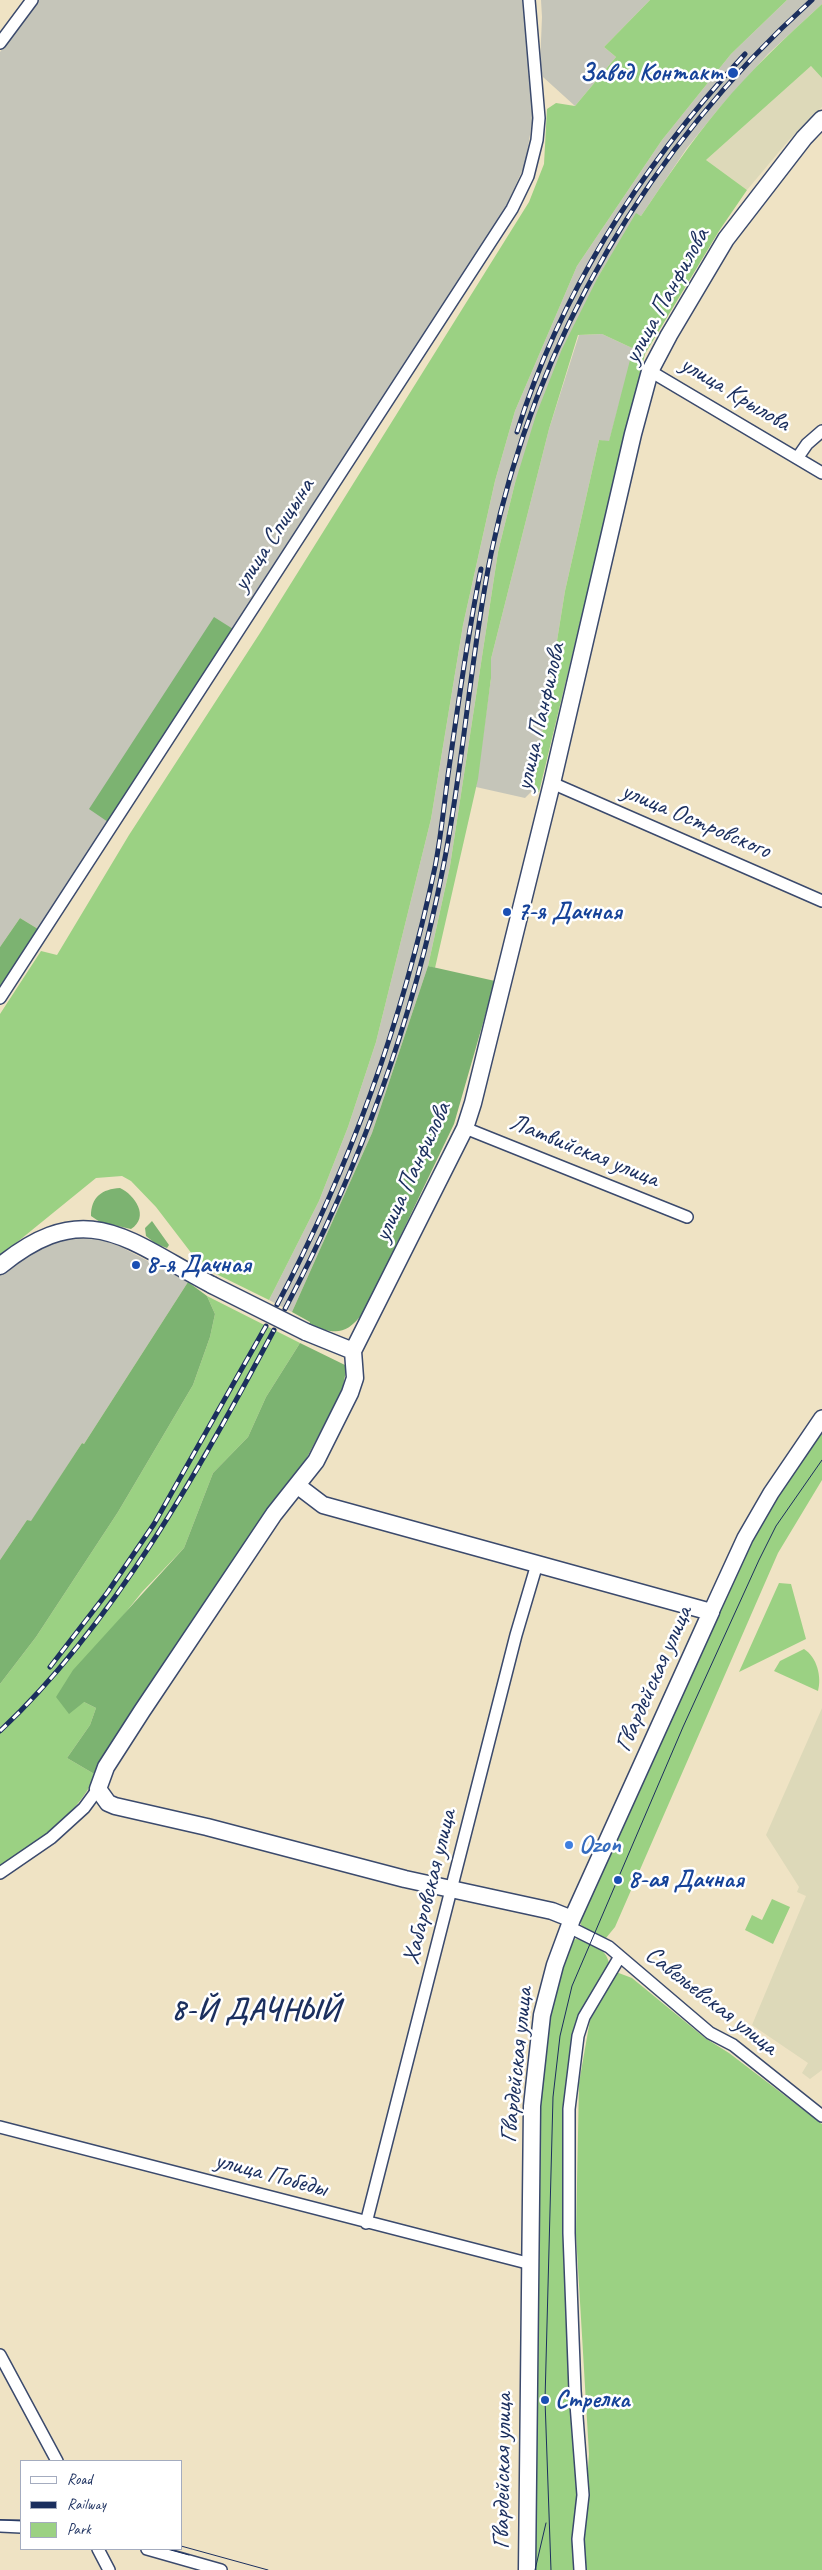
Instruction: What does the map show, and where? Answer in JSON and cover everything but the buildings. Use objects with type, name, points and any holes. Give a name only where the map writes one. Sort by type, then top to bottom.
[{"type":"main road","name":"улица Панфилова","points":[[353,1351],[465,1128],[552,783],[633,434],[650,370],[668,335],[726,239],[799,144],[822,119]]},
{"type":"main road","points":[[0,1266],[23,1247],[43,1237],[65,1230],[88,1227],[126,1239],[306,1332],[353,1351],[355,1378],[350,1393],[316,1460],[298,1486],[274,1514],[106,1766],[98,1789],[108,1802],[115,1806],[216,1829],[453,1889],[552,1911],[571,1923]]},
{"type":"main road","points":[[298,1486],[323,1505],[711,1612]]},
{"type":"main road","name":"Гвардейская улица","points":[[527,2570],[532,2106],[542,2014],[555,1965],[571,1923],[711,1612]]},
{"type":"street","points":[[0,43],[32,0]]},
{"type":"street","name":"улица Спицына","points":[[0,998],[512,209],[528,176],[537,140],[542,95],[536,80],[530,0]]},
{"type":"street","name":"улица Крылова","points":[[650,370],[822,473]]},
{"type":"street","points":[[798,457],[807,444],[822,431]]},
{"type":"street","name":"улица Островского","points":[[552,783],[822,901]]},
{"type":"street","name":"Латвийская улица","points":[[465,1128],[686,1216]]},
{"type":"street","name":"Гвардейская улица","points":[[711,1612],[744,1538],[771,1493],[822,1418]]},
{"type":"street","name":"Хабаровская улица","points":[[366,2223],[453,1889],[516,1635],[538,1564]]},
{"type":"street","points":[[0,1874],[51,1838],[84,1808],[98,1789]]},
{"type":"street","name":"Савельевская улица","points":[[571,1923],[609,1947],[619,1958],[710,2033],[733,2045],[822,2116]]},
{"type":"street","points":[[580,2570],[578,2539],[583,2496],[575,2391],[569,2233],[569,2109],[578,2036],[584,2017],[619,1958]]},
{"type":"street","name":"улица Победы","points":[[0,2128],[531,2264]]},
{"type":"street","points":[[0,2355],[56,2460]]},
{"type":"street","points":[[0,2526],[20,2527]]},
{"type":"street","points":[[99,2550],[109,2570]]},
{"type":"street","points":[[151,2550],[221,2570]]},
{"type":"shaded area","points":[[39,0],[523,0],[533,117],[525,164],[506,207],[38,929],[20,918],[0,947],[0,52]]},
{"type":"shaded area","points":[[541,0],[650,0],[604,47],[616,57],[575,106],[543,77],[540,65]]},
{"type":"shaded area","points":[[787,0],[822,0],[822,4],[768,54],[720,107],[687,148],[641,216],[637,214],[598,277],[515,483],[498,552],[450,866],[428,966],[372,1133],[292,1312],[269,1300],[319,1201],[348,1127],[376,1042],[431,819],[463,625],[495,481],[515,411],[577,266],[662,140],[731,54]]},
{"type":"shaded area","points":[[811,66],[822,78],[822,107],[789,140],[747,190],[706,160]]},
{"type":"shaded area","points":[[602,334],[645,354],[619,404],[609,442],[599,440],[565,591],[533,790],[525,798],[476,787],[491,678],[491,659],[549,429],[579,335]]},
{"type":"shaded area","points":[[100,1239],[121,1247],[188,1282],[84,1444],[82,1443],[31,1522],[27,1520],[0,1560],[0,1274],[24,1254],[61,1240]]},
{"type":"shaded area","points":[[822,1708],[822,2070],[810,2079],[802,2073],[808,2063],[752,2025],[806,1896],[797,1892],[799,1887],[766,1835]]},
{"type":"green space","points":[[650,0],[787,0],[731,54],[662,140],[577,266],[515,411],[495,481],[463,625],[431,819],[376,1042],[348,1127],[319,1201],[269,1300],[202,1267],[156,1207],[131,1181],[122,1176],[96,1178],[0,1256],[0,1014],[41,951],[57,955],[129,835],[260,633],[529,202],[544,164],[547,109],[556,103],[575,106],[616,57],[604,47]]},
{"type":"green space","points":[[822,4],[822,78],[811,66],[706,160],[747,190],[719,231],[645,354],[602,334],[578,335],[549,429],[491,659],[491,678],[478,779],[435,968],[428,966],[450,866],[498,552],[515,483],[536,415],[562,349],[598,277],[636,213],[641,216],[669,174],[709,120],[732,93],[769,54]]},
{"type":"green space","points":[[645,354],[539,792],[533,790],[565,591],[599,440],[609,441],[630,360]]},
{"type":"green space","points":[[214,617],[233,629],[108,822],[89,809]]},
{"type":"green space","points":[[20,918],[38,929],[0,987],[0,947]]},
{"type":"green space","points":[[428,966],[495,981],[454,1124],[364,1312],[351,1326],[339,1331],[309,1326],[310,1322],[292,1312],[372,1133]]},
{"type":"green space","points":[[120,1188],[126,1191],[135,1201],[140,1213],[137,1224],[131,1229],[100,1222],[91,1216],[93,1204],[99,1195],[108,1190]]},
{"type":"green space","points":[[152,1221],[169,1245],[167,1248],[156,1244],[146,1236],[145,1228]]},
{"type":"green space","points":[[188,1282],[207,1296],[215,1314],[210,1337],[193,1385],[118,1512],[36,1637],[0,1684],[0,1560],[27,1520],[31,1521],[82,1443],[84,1444]]},
{"type":"green space","points":[[207,1296],[300,1343],[266,1397],[248,1437],[213,1473],[184,1548],[142,1592],[110,1632],[84,1702],[96,1708],[90,1725],[67,1758],[96,1775],[78,1804],[67,1816],[42,1838],[0,1867],[0,1684],[36,1637],[118,1512],[193,1385],[210,1337],[215,1314]]},
{"type":"green space","points":[[300,1343],[347,1366],[342,1391],[304,1463],[268,1509],[96,1775],[67,1758],[90,1725],[96,1708],[84,1702],[69,1714],[56,1697],[73,1670],[184,1548],[213,1473],[248,1437],[266,1397]]},
{"type":"green space","points":[[822,1428],[822,1480],[778,1553],[615,1927],[606,1938],[588,1931],[581,1925],[580,1919],[750,1542],[775,1497]]},
{"type":"green space","points":[[779,1583],[791,1584],[806,1639],[739,1672]]},
{"type":"green space","points":[[804,1649],[815,1662],[819,1674],[818,1691],[774,1671],[780,1661]]},
{"type":"green space","points":[[772,1899],[790,1907],[773,1944],[745,1930],[752,1915],[762,1920]]},
{"type":"green space","points":[[577,1939],[592,1944],[605,1953],[609,1963],[586,2008],[570,2101],[582,2457],[577,2570],[535,2570],[538,2105],[548,2015],[559,1967],[572,1940]]},
{"type":"green space","points":[[616,1972],[632,1978],[705,2038],[729,2053],[822,2124],[822,2570],[585,2570],[583,2538],[589,2454],[576,2234],[579,2083],[590,2020]]},
{"type":"tram line","points":[[551,2570],[545,2400],[553,2097],[560,2036],[572,1986],[683,1727],[759,1560],[776,1526],[822,1460]]},
{"type":"tram line","points":[[0,2520],[20,2520]]},
{"type":"tram line","points":[[535,2570],[546,2523]]},
{"type":"tram line","points":[[182,2546],[268,2570]]},
{"type":"tram line","points":[[171,2550],[189,2555]]},
{"type":"railway","points":[[285,1309],[312,1257],[359,1149],[380,1094],[416,982],[431,925],[450,829],[491,554],[511,474],[537,397],[569,323],[607,251],[651,183],[699,118],[753,57],[812,0]]},
{"type":"railway","points":[[517,432],[557,328],[582,278],[610,230],[640,184],[673,139],[745,54]]},
{"type":"railway","points":[[277,1305],[328,1200],[351,1146],[390,1036],[407,980],[437,856],[463,672],[481,569]]},
{"type":"railway","points":[[50,1667],[107,1593],[154,1524],[266,1326]]},
{"type":"railway","points":[[0,1731],[42,1688],[81,1642],[118,1593],[186,1489],[274,1330]]},
{"type":"place","name":"Завод Контакт","points":[[733,73]]},
{"type":"place","name":"7-я Дачная","points":[[507,912]]},
{"type":"place","name":"8-я Дачная","points":[[136,1265]]},
{"type":"place","name":"Ozon","points":[[569,1845]]},
{"type":"place","name":"8-ая Дачная","points":[[618,1880]]},
{"type":"place","name":"Стрелка","points":[[545,2400]]},
{"type":"district","name":"8-Й ДАЧНЫЙ","points":[[256,2011]]}]
